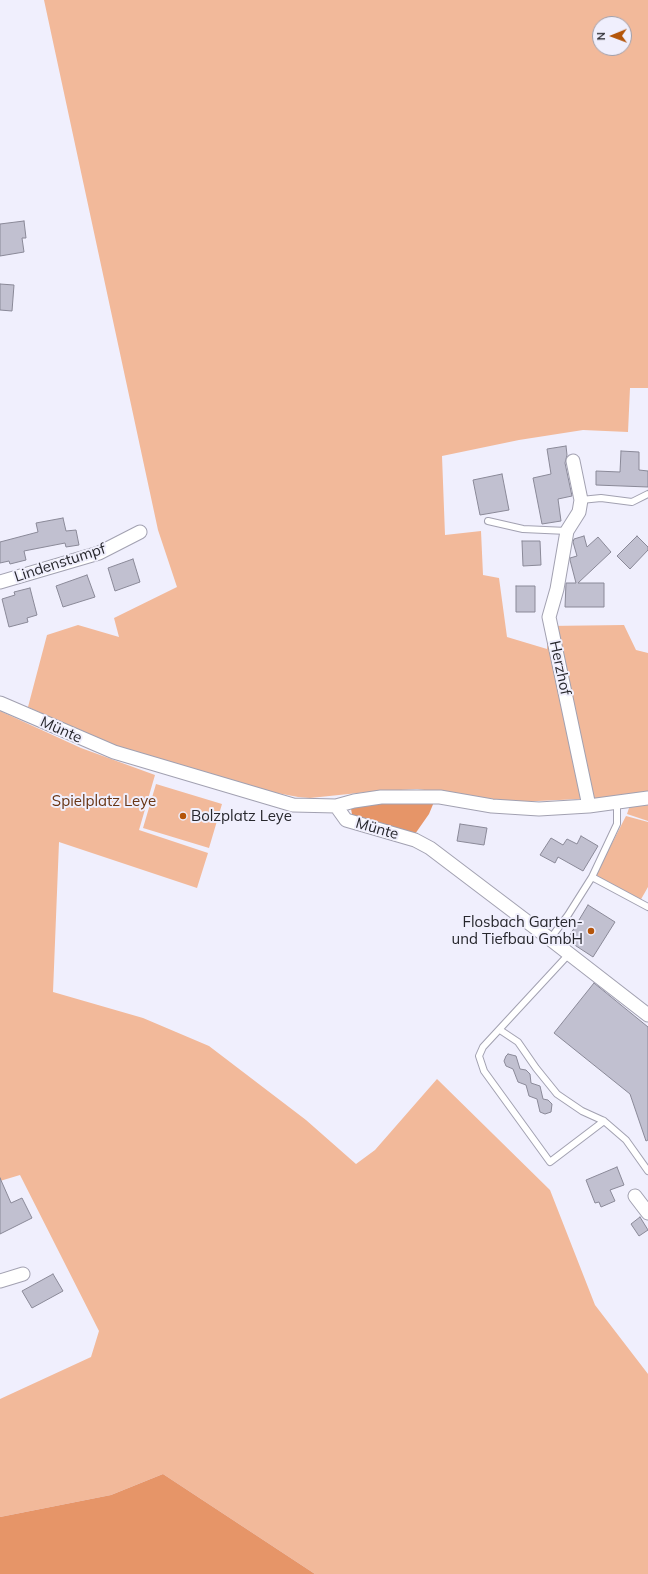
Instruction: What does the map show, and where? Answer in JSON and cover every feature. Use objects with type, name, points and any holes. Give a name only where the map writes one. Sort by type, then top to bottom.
[{"type":"street","name":"Herzhof","points":[[573,461],[581,500],[579,512],[567,531],[557,589],[549,617],[589,806]]},
{"type":"street","name":"Lindenstumpf","points":[[0,582],[99,553],[140,532]]},
{"type":"street","name":"Münte","points":[[0,703],[99,747],[144,762],[293,805],[336,806],[346,820],[415,840],[430,848],[550,938],[648,1015]]},
{"type":"street","points":[[336,806],[354,801],[381,797],[440,798],[492,806],[538,809],[589,806],[648,798]]},
{"type":"street","points":[[635,1196],[648,1213]]},
{"type":"street","points":[[0,1281],[24,1274]]},
{"type":"lane","points":[[581,500],[602,498],[632,502],[648,494]]},
{"type":"lane","points":[[488,521],[523,529],[567,531]]},
{"type":"lane","points":[[550,938],[568,915],[592,877],[617,824],[617,802]]},
{"type":"lane","points":[[592,877],[648,907]]},
{"type":"lane","points":[[569,954],[483,1047],[480,1056],[484,1071],[550,1162],[604,1121]]},
{"type":"lane","points":[[500,1030],[518,1042],[536,1068],[557,1094],[582,1111],[604,1121],[626,1140],[648,1171]]},
{"type":"green space","points":[[44,0],[648,0],[648,388],[630,388],[628,432],[583,430],[519,440],[442,456],[445,535],[481,531],[483,575],[499,578],[507,637],[547,649],[548,626],[624,625],[636,650],[648,653],[648,791],[601,798],[517,802],[417,789],[310,798],[298,797],[256,789],[111,745],[28,707],[47,635],[78,625],[119,637],[114,618],[177,587],[158,530]]},
{"type":"green space","name":"Spielplatz Leye","points":[[0,711],[81,748],[155,775],[139,830],[208,853],[197,888],[59,842],[53,992],[143,1018],[209,1046],[306,1120],[356,1164],[375,1150],[437,1079],[550,1190],[595,1305],[648,1374],[648,1574],[315,1574],[163,1474],[111,1495],[0,1517],[0,1399],[91,1357],[99,1331],[20,1175],[0,1181]]},
{"type":"green space","name":"Bolzplatz Leye","points":[[156,784],[222,804],[209,848],[143,828]]},
{"type":"green space","points":[[648,802],[648,821],[627,814],[630,805]]},
{"type":"green space","points":[[626,816],[648,822],[648,887],[640,901],[595,876]]},
{"type":"shaded area","points":[[406,800],[434,802],[429,814],[415,834],[353,819],[351,809],[370,804]]},
{"type":"shaded area","points":[[163,1474],[315,1574],[0,1574],[0,1517],[111,1495]]},
{"type":"building","points":[[24,221],[26,238],[22,238],[24,252],[0,256],[0,224]]},
{"type":"building","points":[[0,284],[14,285],[12,311],[0,310]]},
{"type":"building","points":[[566,446],[567,455],[565,463],[572,496],[558,499],[561,521],[542,524],[533,478],[551,474],[547,449]]},
{"type":"building","points":[[621,451],[639,452],[639,470],[648,471],[648,487],[596,485],[596,471],[620,472]]},
{"type":"building","points":[[502,474],[509,510],[480,515],[473,480]]},
{"type":"building","points":[[63,518],[66,531],[76,530],[79,545],[66,547],[65,543],[24,551],[26,560],[10,564],[9,561],[0,563],[0,542],[38,532],[36,523]]},
{"type":"building","points":[[584,536],[587,547],[598,537],[611,552],[578,583],[604,583],[604,607],[565,607],[566,583],[576,583],[570,560],[570,558],[577,556],[573,542],[574,539]]},
{"type":"building","points":[[637,536],[648,547],[648,550],[630,569],[617,556]]},
{"type":"building","points":[[522,541],[540,541],[541,565],[523,566]]},
{"type":"building","points":[[133,559],[140,582],[115,591],[108,568]]},
{"type":"building","points":[[87,575],[95,597],[63,607],[56,586]]},
{"type":"building","points":[[516,586],[535,586],[535,612],[516,612]]},
{"type":"building","points":[[30,588],[37,615],[27,618],[28,622],[9,627],[2,599],[15,595],[14,592]]},
{"type":"building","points":[[460,824],[487,828],[484,845],[457,841]]},
{"type":"building","points":[[581,836],[598,846],[583,871],[558,857],[555,863],[540,855],[551,838],[563,845],[567,839],[577,844]]},
{"type":"building","name":"Flosbach Garten- und Tiefbau GmbH","points":[[588,905],[615,922],[593,957],[567,940]]},
{"type":"building","points":[[594,983],[648,1027],[648,1140],[646,1141],[630,1094],[554,1033]]},
{"type":"building","points":[[508,1054],[516,1056],[520,1069],[526,1070],[530,1074],[531,1083],[540,1086],[543,1099],[548,1100],[552,1104],[551,1112],[545,1114],[540,1112],[537,1099],[529,1096],[526,1085],[518,1082],[513,1069],[506,1066],[504,1061]]},
{"type":"building","points":[[617,1167],[624,1185],[610,1190],[615,1201],[601,1207],[599,1202],[595,1203],[586,1180]]},
{"type":"building","points":[[0,1178],[11,1203],[22,1198],[32,1218],[0,1234]]},
{"type":"building","points":[[640,1217],[648,1230],[639,1236],[631,1224]]},
{"type":"building","points":[[53,1274],[63,1291],[32,1308],[22,1291]]},
{"type":"place","name":"Bolzplatz Leye","points":[[183,816]]},
{"type":"place","name":"Flosbach Garten- und Tiefbau GmbH","points":[[591,931]]}]
